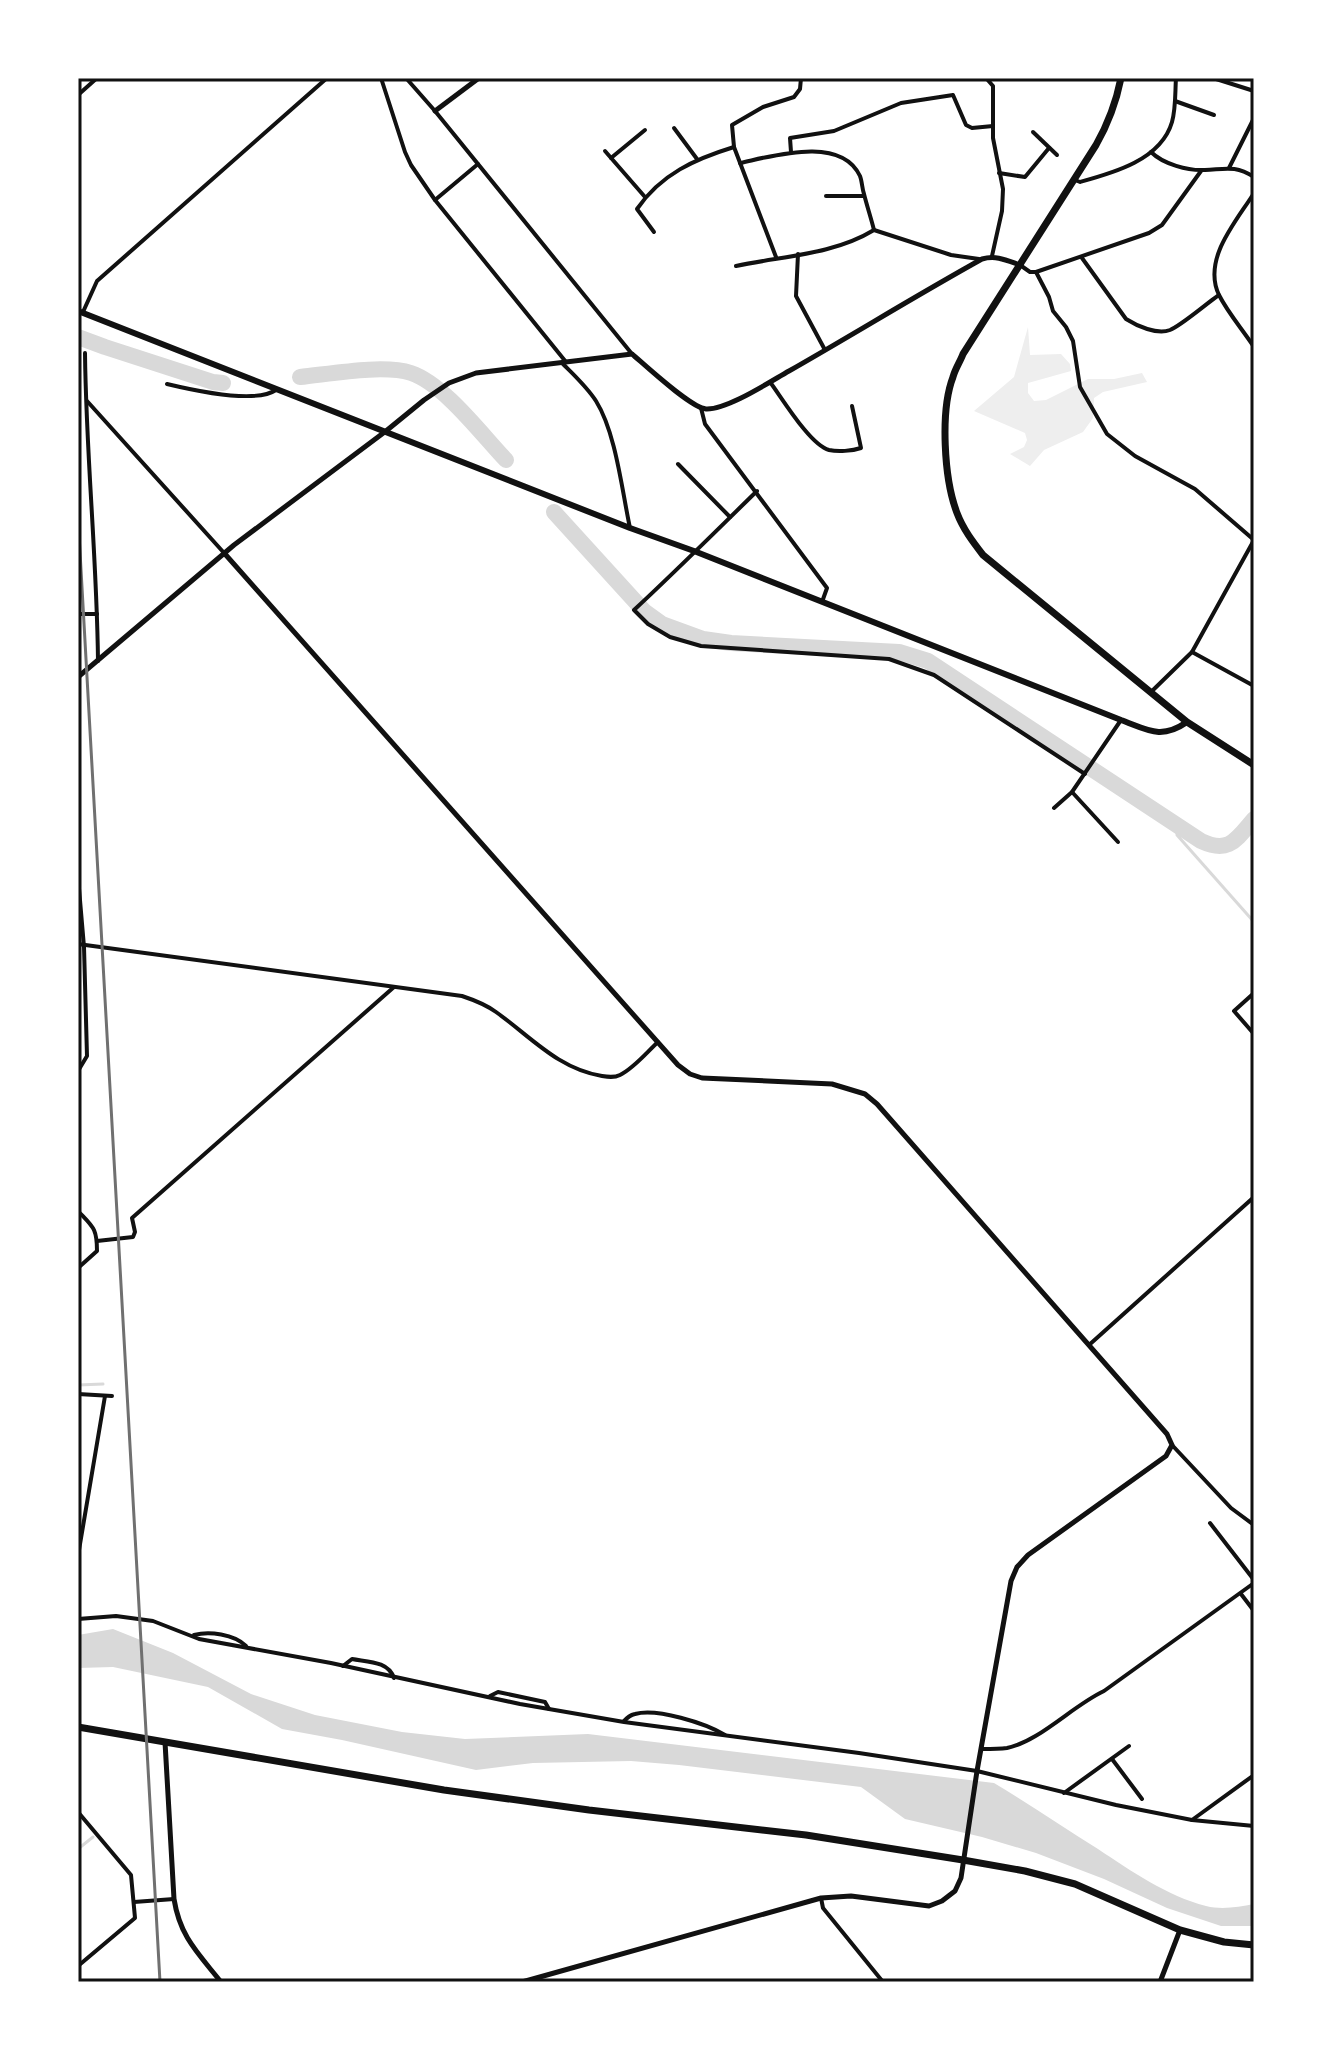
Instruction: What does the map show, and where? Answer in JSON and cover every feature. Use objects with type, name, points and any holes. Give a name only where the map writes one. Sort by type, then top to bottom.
[{"type":"main road","points":[[1121,78],[1107,126],[963,354],[950,385],[945,427],[950,484],[957,512],[969,538],[983,555],[1187,722],[1254,765]]},
{"type":"main road","points":[[80,312],[1121,720],[1151,731],[1167,733],[1187,722]]},
{"type":"main road","points":[[80,1729],[444,1790],[806,1835],[1025,1871],[1075,1884],[1180,1930],[1214,1940],[1254,1945]]},
{"type":"street","points":[[78,95],[97,78]]},
{"type":"street","points":[[80,312],[97,281],[327,78]]},
{"type":"street","points":[[381,78],[411,165],[435,200],[598,404],[617,463],[630,528]]},
{"type":"street","points":[[406,78],[632,354],[663,381],[701,408],[709,409],[723,406],[770,382],[982,259],[992,256],[1036,272],[1149,233],[1162,225],[1201,171]]},
{"type":"street","points":[[435,111],[479,78]]},
{"type":"street","points":[[776,258],[734,147],[732,125],[763,107],[794,97],[800,89],[801,78]]},
{"type":"street","points":[[1075,180],[1080,182],[1116,173],[1151,152],[1165,137],[1172,122],[1176,78]]},
{"type":"street","points":[[1213,78],[1254,91]]},
{"type":"street","points":[[989,79],[993,86],[993,138],[1003,189],[1002,211],[992,256]]},
{"type":"street","points":[[791,152],[790,138],[834,131],[901,103],[953,95],[966,125],[972,128],[993,126]]},
{"type":"street","points":[[1175,101],[1214,115]]},
{"type":"street","points":[[1229,168],[1254,118]]},
{"type":"street","points":[[674,128],[697,159]]},
{"type":"street","points":[[611,158],[645,130]]},
{"type":"street","points":[[1033,132],[1057,155]]},
{"type":"street","points":[[654,232],[637,209],[645,197],[678,169],[734,147]]},
{"type":"street","points":[[999,173],[1025,177],[1049,148]]},
{"type":"street","points":[[605,151],[645,197]]},
{"type":"street","points":[[740,163],[791,152],[842,156],[860,177],[874,230]]},
{"type":"street","points":[[1151,152],[1175,165],[1201,171],[1242,169],[1254,177]]},
{"type":"street","points":[[435,200],[478,164]]},
{"type":"street","points":[[1254,193],[1215,259],[1214,280],[1219,295],[1254,346]]},
{"type":"street","points":[[826,196],[864,196]]},
{"type":"street","points":[[736,266],[837,247],[874,230],[951,255],[982,259]]},
{"type":"street","points":[[798,254],[796,296],[825,350]]},
{"type":"street","points":[[1082,258],[1126,319],[1136,325],[1161,331],[1171,329],[1219,295]]},
{"type":"street","points":[[1036,272],[1053,311],[1073,341],[1080,387],[1107,434],[1135,456],[1195,489],[1254,540],[1192,652],[1151,692]]},
{"type":"street","points":[[85,353],[98,661]]},
{"type":"street","points":[[78,677],[225,554],[444,386],[476,373],[632,354]]},
{"type":"street","points":[[770,382],[805,430],[827,450],[853,451],[861,448],[852,406]]},
{"type":"street","points":[[167,384],[193,390],[257,396],[279,389]]},
{"type":"street","points":[[85,399],[678,1065],[702,1078],[832,1084],[865,1094],[1167,1434],[1172,1445],[1231,1508],[1254,1525]]},
{"type":"street","points":[[701,408],[705,424],[827,588],[822,602]]},
{"type":"street","points":[[678,464],[730,517]]},
{"type":"street","points":[[757,491],[634,610],[648,624],[670,637],[701,646],[889,659],[908,665],[934,675],[1085,774]]},
{"type":"street","points":[[78,614],[97,614]]},
{"type":"street","points":[[1192,652],[1254,686]]},
{"type":"street","points":[[1054,808],[1072,792],[1121,720]]},
{"type":"street","points":[[1072,792],[1118,842]]},
{"type":"street","points":[[78,877],[87,1056],[78,1071]]},
{"type":"street","points":[[81,946],[462,996],[494,1011],[575,1070],[611,1078],[619,1076],[658,1042]]},
{"type":"street","points":[[97,1241],[133,1237],[132,1218],[394,987]]},
{"type":"street","points":[[1254,993],[1234,1011],[1254,1034]]},
{"type":"street","points":[[1089,1345],[1254,1197]]},
{"type":"street","points":[[78,1211],[95,1230],[97,1241],[97,1251],[78,1268]]},
{"type":"street","points":[[78,1394],[112,1396]]},
{"type":"street","points":[[78,1556],[105,1396]]},
{"type":"street","points":[[522,1982],[821,1898],[851,1896],[929,1906],[955,1891],[961,1878],[1011,1581],[1017,1567],[1028,1555],[1166,1456],[1172,1445]]},
{"type":"street","points":[[982,1749],[1007,1748],[1035,1737],[1254,1582],[1210,1523]]},
{"type":"street","points":[[1241,1593],[1254,1611]]},
{"type":"street","points":[[78,1619],[116,1616],[153,1621],[192,1636],[199,1633],[220,1635],[241,1641],[247,1648],[489,1698],[498,1692],[545,1702],[549,1709],[977,1771],[1098,1802],[1192,1820],[1254,1826]]},
{"type":"street","points":[[343,1666],[352,1659],[387,1666],[394,1678]]},
{"type":"street","points":[[623,1721],[635,1714],[674,1716],[727,1736]]},
{"type":"street","points":[[165,1741],[177,1919],[183,1933],[221,1982]]},
{"type":"street","points":[[1064,1793],[1129,1746]]},
{"type":"street","points":[[1112,1759],[1142,1799]]},
{"type":"street","points":[[1192,1820],[1254,1775]]},
{"type":"street","points":[[78,1812],[131,1875],[135,1918],[78,1966]]},
{"type":"street","points":[[821,1898],[823,1908],[883,1982]]},
{"type":"street","points":[[134,1902],[174,1899]]},
{"type":"street","points":[[1160,1982],[1180,1930]]},
{"type":"shaded area","points":[[1028,327],[1030,355],[1061,354],[1070,364],[1071,371],[1028,383],[1028,393],[1034,401],[1046,400],[1088,379],[1114,379],[1142,373],[1147,382],[1103,392],[1094,398],[1093,418],[1083,432],[1044,450],[1030,466],[1010,454],[1024,447],[1027,440],[1025,433],[974,411],[1014,377]]},
{"type":"shaded area","points":[[113,1629],[173,1653],[251,1694],[315,1715],[402,1732],[465,1739],[588,1734],[994,1783],[1136,1874],[1177,1896],[1212,1907],[1254,1904],[1254,1926],[1221,1926],[1167,1908],[1036,1853],[905,1819],[861,1787],[631,1761],[533,1763],[476,1770],[282,1729],[208,1687],[113,1667],[78,1668],[78,1635]]},
{"type":"waterway","points":[[78,337],[223,383]]},
{"type":"waterway","points":[[300,377],[386,369],[411,373],[449,399],[506,460]]},
{"type":"waterway","points":[[554,512],[644,611],[662,624],[703,639],[731,643],[899,652],[928,661],[1201,841],[1219,846],[1231,843],[1254,819]]},
{"type":"waterway","points":[[1177,826],[1177,835],[1254,922]]},
{"type":"waterway","points":[[78,1385],[103,1384]]},
{"type":"waterway","points":[[78,1849],[93,1837]]},
{"type":"railway","points":[[78,516],[160,1982]]}]
